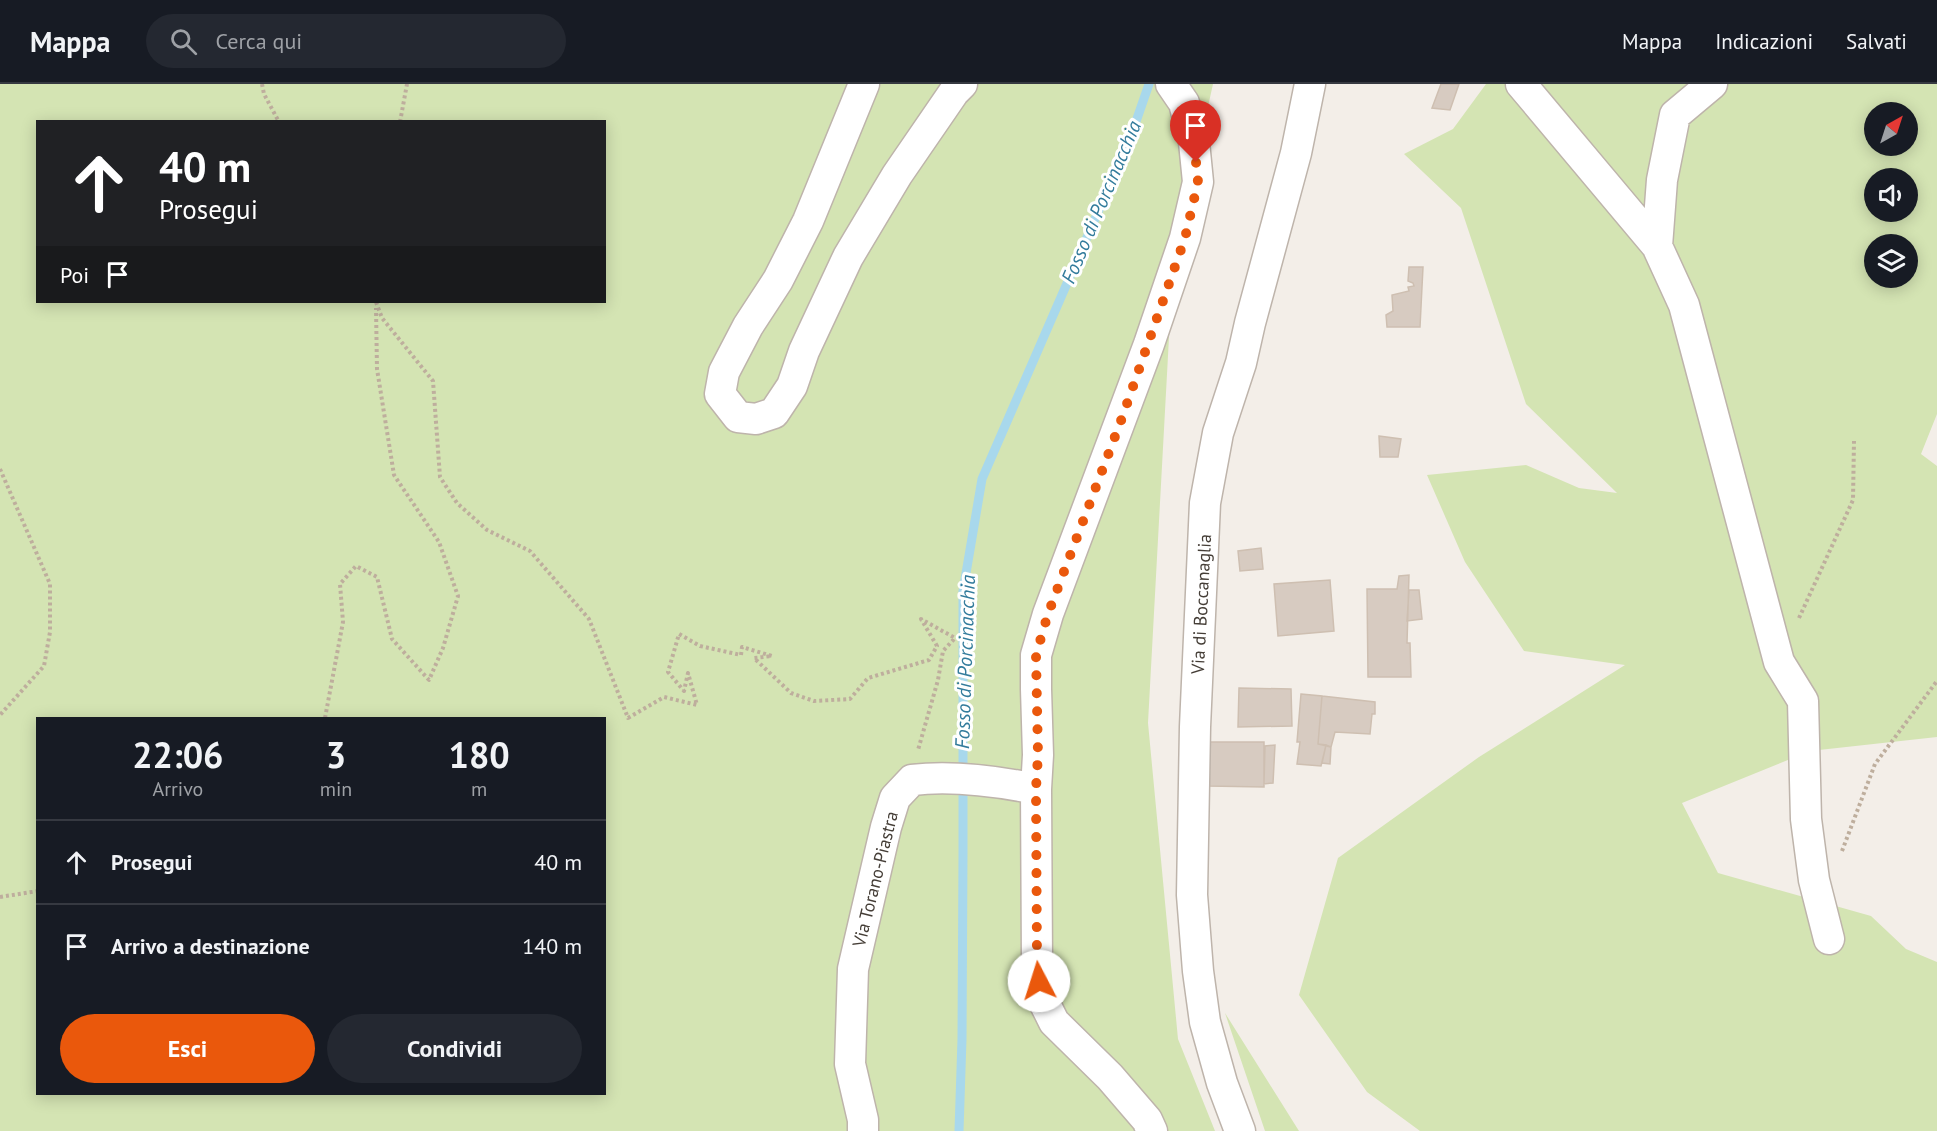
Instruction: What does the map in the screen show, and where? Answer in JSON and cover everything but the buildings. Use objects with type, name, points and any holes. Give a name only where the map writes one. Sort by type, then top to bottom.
[{"type":"street","points":[[864,84],[808,222],[778,280],[748,326],[724,372],[720,394],[738,417],[756,419],[774,413],[792,386],[804,351],[848,257],[897,175],[954,92],[962,84]]},
{"type":"street","points":[[1152,1131],[1147,1120],[1110,1077],[1054,1022],[1042,998],[1037,963],[1036,655],[1048,614],[1119,426],[1185,238],[1198,182],[1194,142],[1184,103],[1171,84]]},
{"type":"street","name":"Via di Boccanaglia","points":[[1240,1131],[1222,1083],[1205,1022],[1192,895],[1195,727],[1205,503],[1218,433],[1241,363],[1296,153],[1310,84]]},
{"type":"street","points":[[1521,84],[1657,246],[1684,305],[1779,662],[1803,701],[1806,819],[1814,879],[1830,939]]},
{"type":"street","points":[[1657,246],[1662,180],[1675,116],[1712,84]]},
{"type":"street","points":[[923,779],[1007,784],[1036,789]]},
{"type":"street","name":"Via Torano-Piastra","points":[[863,1131],[863,1120],[850,1064],[853,969],[886,827],[895,798],[923,779]]},
{"type":"path","points":[[262,84],[264,94],[278,120]]},
{"type":"path","points":[[400,120],[407,84]]},
{"type":"path","points":[[324,717],[343,622],[340,584],[356,566],[377,577],[392,639],[429,680],[443,648],[458,596],[440,542],[394,475],[377,369],[376,303]]},
{"type":"path","points":[[376,303],[382,318],[433,381],[440,477],[457,503],[487,530],[530,551],[589,620],[628,718],[664,697],[697,705],[688,673],[684,691],[668,672],[679,634],[700,646],[741,655],[742,647],[772,656],[754,658],[791,693],[814,701],[850,699],[868,678],[929,660],[937,646],[921,619],[955,638],[943,651],[938,680],[923,727],[923,779]]},
{"type":"path","points":[[1798,619],[1853,500],[1854,441]]},
{"type":"path","points":[[0,469],[50,584],[50,632],[44,666],[0,716]]},
{"type":"path","points":[[1838,861],[1875,764],[1937,681]]},
{"type":"path","points":[[0,897],[36,891]]},
{"type":"green space","points":[[0,84],[1213,84],[1173,264],[1148,723],[1178,1039],[1215,1131],[0,1131]]},
{"type":"green space","points":[[1486,84],[1937,84],[1937,414],[1921,454],[1937,466],[1937,737],[1810,751],[1682,803],[1718,873],[1871,916],[1906,949],[1937,962],[1937,1131],[1420,1131],[1367,1092],[1299,995],[1338,858],[1479,757],[1625,665],[1524,651],[1465,562],[1427,475],[1526,465],[1579,488],[1617,493],[1526,404],[1461,208],[1404,154],[1453,129]]},
{"type":"green space","points":[[1225,1013],[1299,1131],[1265,1131]]},
{"type":"waterway","name":"Fosso di Porcinacchia","points":[[959,1131],[962,1039],[963,591],[982,479],[1131,136],[1149,84]]},
{"type":"route","points":[[1039,981],[1037,963],[1036,655],[1048,614],[1122,418],[1185,238],[1198,182],[1196,162]]}]
